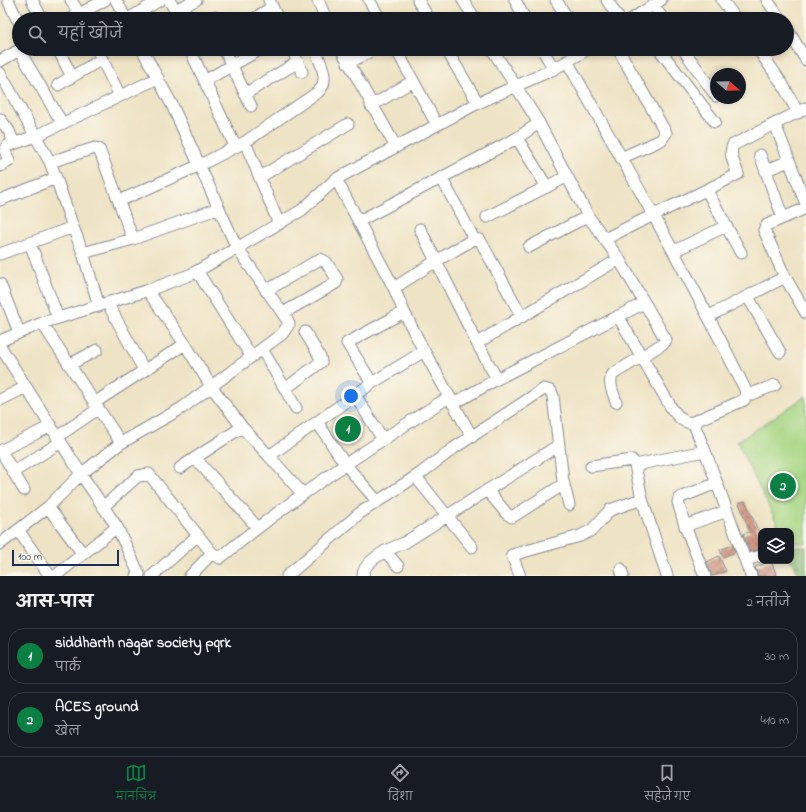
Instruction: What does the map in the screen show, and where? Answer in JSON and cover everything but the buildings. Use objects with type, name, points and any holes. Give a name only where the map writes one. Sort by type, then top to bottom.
[{"type":"street","points":[[8,0],[14,12]]},
{"type":"street","points":[[32,0],[38,12]]},
{"type":"street","points":[[71,0],[75,12]]},
{"type":"street","points":[[85,12],[105,0]]},
{"type":"street","points":[[116,0],[123,12]]},
{"type":"street","points":[[139,12],[160,0]]},
{"type":"street","points":[[169,0],[177,12]]},
{"type":"street","points":[[181,12],[196,0]]},
{"type":"street","points":[[318,0],[323,12]]},
{"type":"street","points":[[369,0],[376,12]]},
{"type":"street","points":[[418,0],[425,12]]},
{"type":"street","points":[[463,0],[471,12]]},
{"type":"street","points":[[515,0],[521,12]]},
{"type":"street","points":[[556,0],[564,12]]},
{"type":"street","points":[[607,0],[615,12]]},
{"type":"street","points":[[722,0],[731,12]]},
{"type":"street","points":[[767,0],[775,12]]},
{"type":"street","points":[[644,12],[657,2],[661,12]]},
{"type":"street","points":[[262,12],[271,4]]},
{"type":"street","points":[[794,37],[803,47],[806,60]]},
{"type":"street","points":[[0,62],[12,54]]},
{"type":"street","points":[[24,56],[62,123]]},
{"type":"street","points":[[62,56],[72,77]]},
{"type":"street","points":[[58,85],[72,77],[97,56]]},
{"type":"street","points":[[100,56],[120,96]]},
{"type":"street","points":[[0,544],[48,507],[81,474],[121,443],[182,408],[287,329],[288,321],[237,248],[172,105],[146,56]]},
{"type":"street","points":[[193,56],[240,144],[260,177],[279,224]]},
{"type":"street","points":[[227,56],[251,106]]},
{"type":"street","points":[[206,80],[250,56]]},
{"type":"street","points":[[245,94],[300,67],[295,56]]},
{"type":"street","points":[[119,201],[200,166],[240,144],[320,90],[324,77],[317,56]]},
{"type":"street","points":[[344,56],[371,106],[396,147]]},
{"type":"street","points":[[348,63],[362,56]]},
{"type":"street","points":[[400,56],[437,125]]},
{"type":"street","points":[[450,56],[478,102]]},
{"type":"street","points":[[496,56],[539,123],[566,177],[588,216],[619,259],[666,340],[664,343],[641,356],[611,377],[611,384],[616,402]]},
{"type":"street","points":[[546,56],[554,69]]},
{"type":"street","points":[[0,341],[42,323],[148,291],[197,271],[302,210],[336,179],[478,102],[554,69],[576,56]]},
{"type":"street","points":[[621,158],[661,140],[666,133],[622,56]]},
{"type":"street","points":[[664,56],[715,122]]},
{"type":"street","points":[[688,56],[710,88]]},
{"type":"street","points":[[605,240],[652,214],[707,191],[738,174],[730,149],[733,145],[802,110],[763,56]]},
{"type":"street","points":[[567,61],[709,316],[745,389],[746,396]]},
{"type":"street","points":[[0,73],[50,162],[103,305],[144,370]]},
{"type":"street","points":[[0,166],[9,161],[5,149],[14,143],[36,136],[158,78]]},
{"type":"street","points":[[371,106],[413,81]]},
{"type":"street","points":[[0,119],[9,131],[14,143]]},
{"type":"street","points":[[359,221],[442,179],[517,138],[539,123]]},
{"type":"street","points":[[260,177],[348,124]]},
{"type":"street","points":[[774,124],[806,204]]},
{"type":"street","points":[[517,138],[547,187]]},
{"type":"street","points":[[50,162],[95,148],[99,149],[132,239]]},
{"type":"street","points":[[760,155],[767,170],[783,218]]},
{"type":"street","points":[[767,170],[789,162]]},
{"type":"street","points":[[487,217],[566,177]]},
{"type":"street","points":[[0,200],[56,178]]},
{"type":"street","points":[[336,179],[394,288],[404,312],[424,351],[472,437]]},
{"type":"street","points":[[442,179],[474,240]]},
{"type":"street","points":[[707,191],[741,253]]},
{"type":"street","points":[[83,254],[132,239],[219,208]]},
{"type":"street","points":[[806,208],[767,225],[764,230],[785,277],[806,313]]},
{"type":"street","points":[[528,247],[588,216]]},
{"type":"street","points":[[674,251],[726,226]]},
{"type":"street","points":[[0,254],[73,227]]},
{"type":"street","points":[[420,229],[476,343],[497,379]]},
{"type":"street","points":[[394,288],[436,261],[477,239],[482,243],[522,317]]},
{"type":"street","points":[[30,243],[58,318]]},
{"type":"street","points":[[266,291],[320,259],[326,262],[338,279],[336,283],[283,313]]},
{"type":"street","points":[[476,343],[619,259]]},
{"type":"street","points":[[197,271],[251,356]]},
{"type":"street","points":[[709,316],[785,277]]},
{"type":"street","points":[[0,284],[19,332]]},
{"type":"street","points":[[148,291],[185,344],[211,386],[242,427],[302,493]]},
{"type":"street","points":[[748,297],[780,352]]},
{"type":"street","points":[[103,507],[138,476],[150,474],[212,553],[220,558],[302,493],[382,438],[451,401],[497,379],[644,303]]},
{"type":"street","points":[[372,383],[347,343],[404,312]]},
{"type":"street","points":[[618,316],[672,409],[685,422],[693,422],[704,416],[738,404],[744,400],[746,396],[775,386]]},
{"type":"street","points":[[42,323],[121,443]]},
{"type":"street","points":[[285,388],[321,362],[320,357],[305,332]]},
{"type":"street","points":[[13,472],[59,440],[96,406],[144,370],[185,344]]},
{"type":"street","points":[[0,346],[4,361],[26,387],[116,527],[138,575]]},
{"type":"street","points":[[262,349],[296,408]]},
{"type":"street","points":[[69,365],[97,350]]},
{"type":"street","points":[[269,456],[372,383],[424,351]]},
{"type":"street","points":[[0,400],[26,387]]},
{"type":"street","points":[[292,575],[360,513],[416,477],[454,448],[546,389],[551,392],[553,396],[564,484],[569,505]]},
{"type":"street","points":[[355,395],[382,438]]},
{"type":"street","points":[[317,422],[345,464],[377,501]]},
{"type":"street","points":[[693,422],[705,450],[751,576]]},
{"type":"street","points":[[24,490],[0,451],[51,426]]},
{"type":"street","points":[[180,468],[242,427]]},
{"type":"street","points":[[363,576],[364,569],[367,565],[385,551],[404,543],[559,445]]},
{"type":"street","points":[[635,465],[705,450]]},
{"type":"street","points":[[195,458],[258,528]]},
{"type":"street","points":[[591,466],[632,460],[635,465],[642,499],[667,576]]},
{"type":"street","points":[[416,477],[472,547]]},
{"type":"street","points":[[705,576],[685,526],[678,502],[679,498],[717,483]]},
{"type":"street","points":[[487,490],[507,514],[512,517],[564,484]]},
{"type":"street","points":[[520,576],[512,555],[580,536],[592,530],[610,510],[642,499]]},
{"type":"street","points":[[48,507],[83,554]]},
{"type":"street","points":[[685,526],[727,511]]},
{"type":"street","points":[[55,576],[116,527]]},
{"type":"street","points":[[18,530],[50,576]]},
{"type":"street","points":[[152,576],[198,535]]},
{"type":"street","points":[[385,551],[398,566]]},
{"type":"street","points":[[190,576],[212,553]]},
{"type":"street","points":[[745,560],[758,557]]},
{"type":"green space","points":[[806,396],[806,543],[794,543],[794,528],[780,528],[737,442]]},
{"type":"green space","points":[[794,546],[806,547],[806,576],[800,576],[793,564]]},
{"type":"place","name":"siddharth nagar society pqrk","points":[[348,429]]},
{"type":"place","name":"ACES ground","points":[[783,486]]}]
